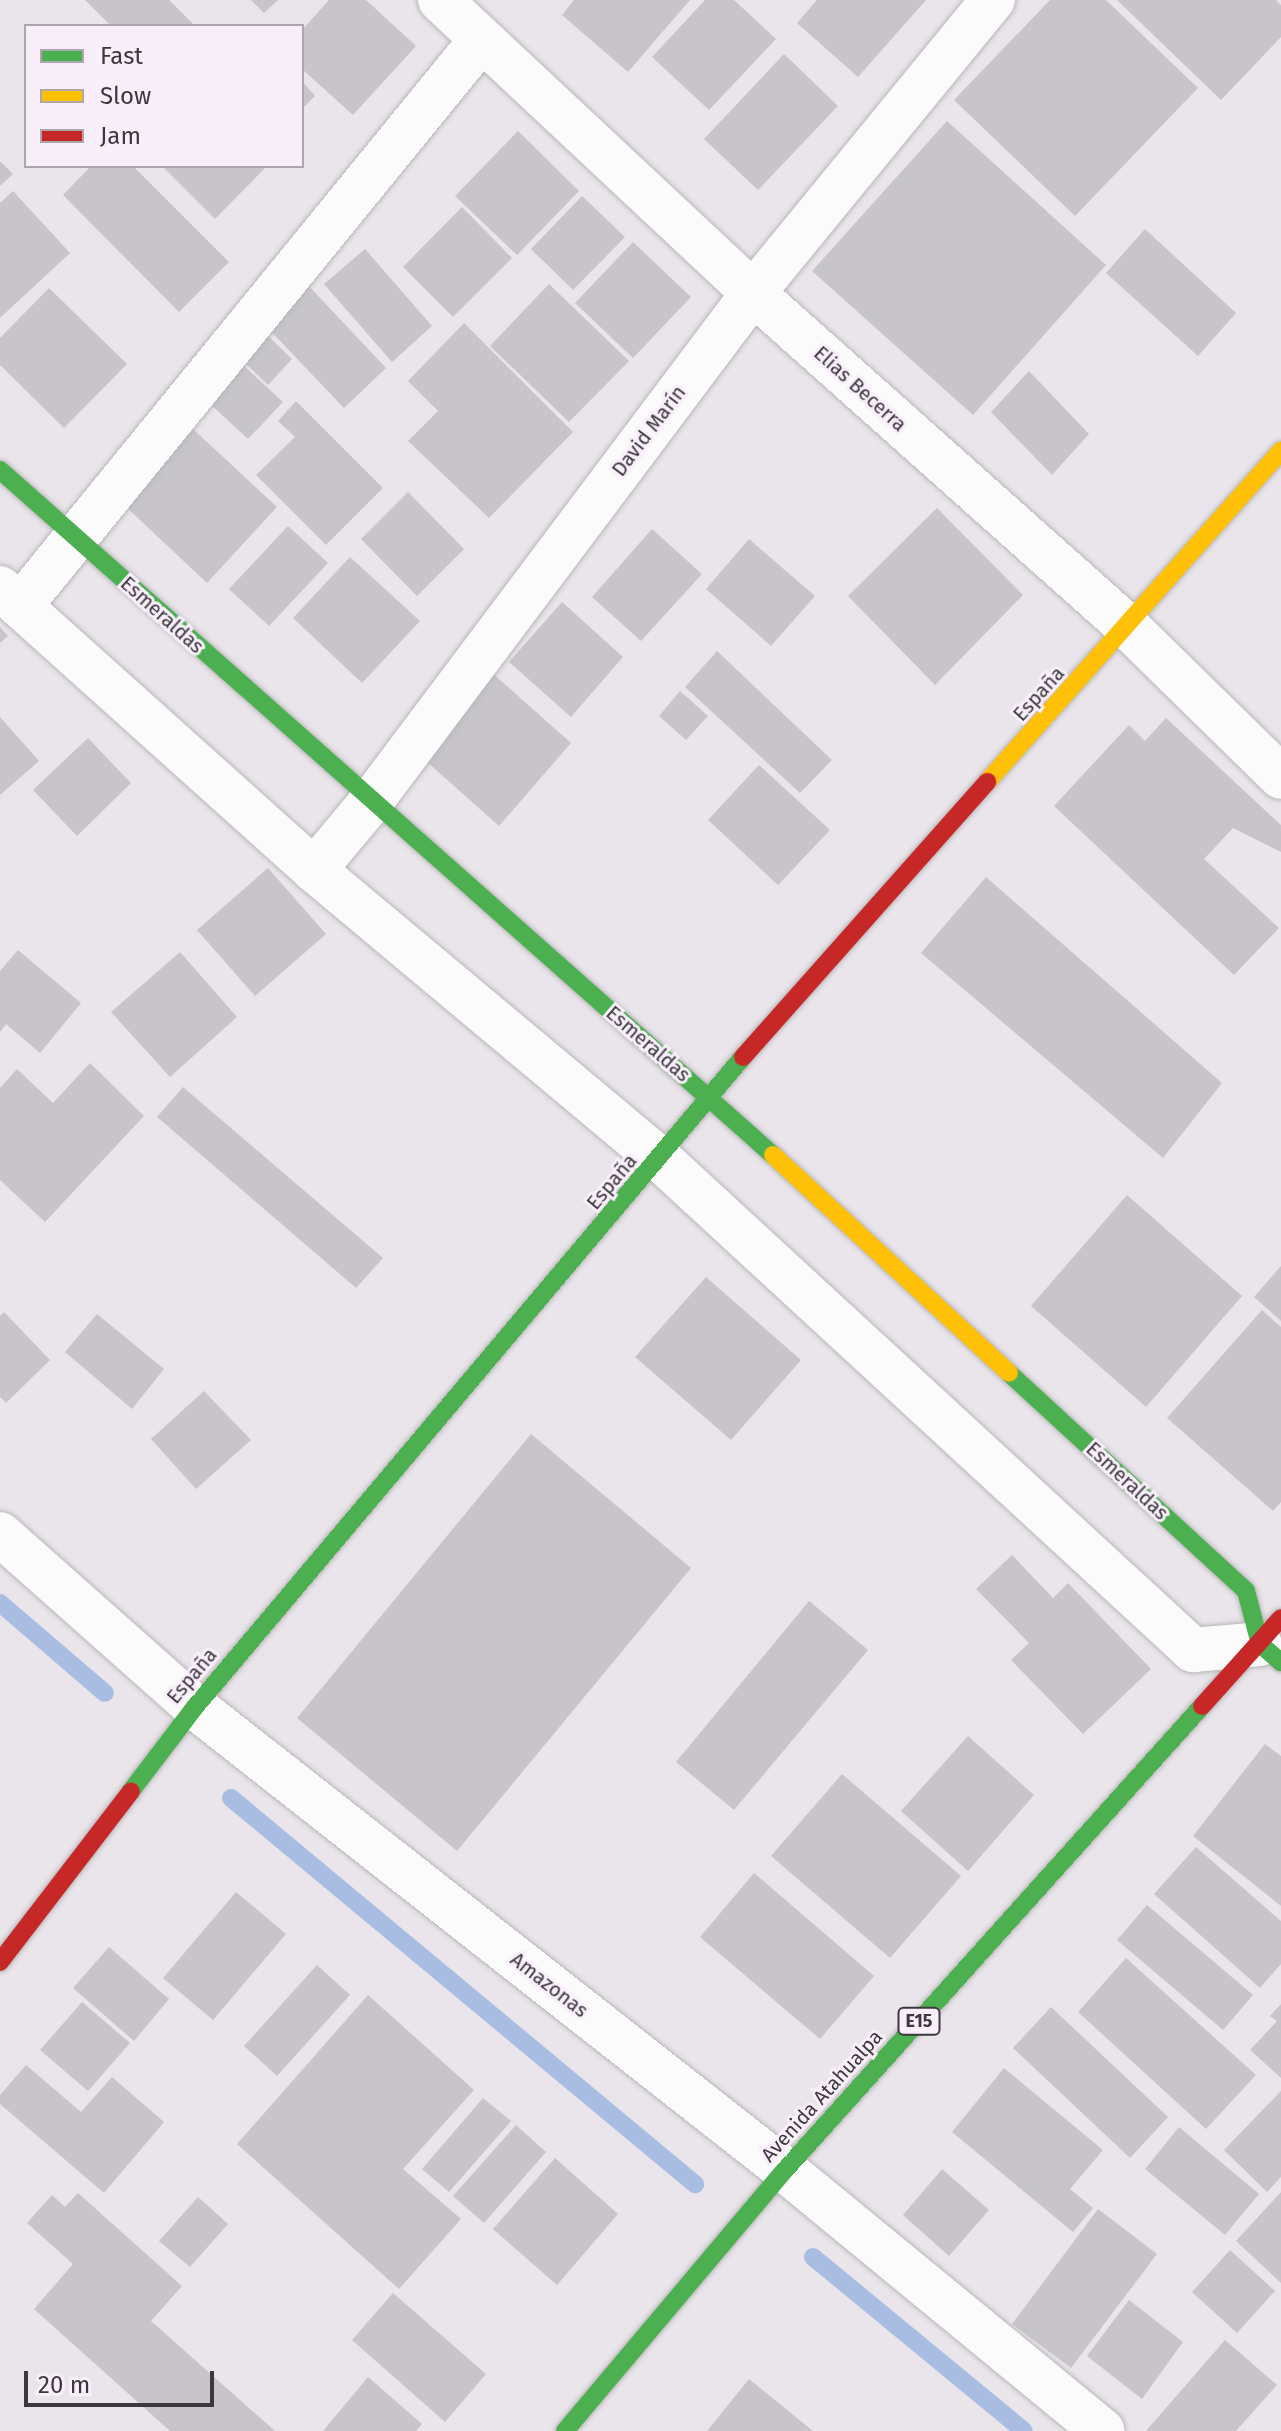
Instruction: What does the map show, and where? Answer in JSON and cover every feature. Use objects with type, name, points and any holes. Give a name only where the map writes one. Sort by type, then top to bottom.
[{"type":"main road","name":"España","points":[[0,1962],[195,1707],[660,1159],[708,1096],[1128,627],[1281,451]]},
{"type":"main road","name":"Esmeraldas","points":[[0,470],[370,803],[708,1096],[1246,1591],[1274,1641]]},
{"type":"main road","name":"Avenida Atahualpa","points":[[565,2431],[785,2170],[1274,1641]]},
{"type":"street","name":"Elias Becerra","points":[[440,0],[753,293],[1128,627],[1281,777]]},
{"type":"street","name":"David Marín","points":[[314,870],[370,803],[753,293],[983,4]]},
{"type":"street","points":[[482,39],[73,536],[10,597],[314,870],[660,1159],[1193,1650],[1274,1641]]},
{"type":"street","name":"Amazonas","points":[[0,1534],[195,1707],[785,2170],[1103,2431]]},
{"type":"building","points":[[85,0],[169,0],[193,24],[109,24]]},
{"type":"building","points":[[251,0],[278,0],[264,13]]},
{"type":"building","points":[[329,0],[366,0],[416,46],[353,115],[304,71],[304,28]]},
{"type":"building","points":[[574,0],[690,0],[628,72],[562,15]]},
{"type":"building","points":[[705,0],[734,0],[776,39],[709,110],[652,57]]},
{"type":"building","points":[[817,0],[926,0],[858,77],[797,23]]},
{"type":"building","points":[[1050,0],[1106,0],[1198,88],[1075,216],[954,100]]},
{"type":"building","points":[[1117,0],[1276,0],[1281,5],[1281,37],[1221,100]]},
{"type":"building","points":[[784,54],[838,106],[758,190],[704,139]]},
{"type":"building","points":[[304,83],[315,96],[304,107]]},
{"type":"building","points":[[947,121],[1106,265],[973,415],[812,271]]},
{"type":"building","points":[[518,131],[579,191],[517,255],[455,196]]},
{"type":"building","points":[[0,161],[13,174],[0,186]]},
{"type":"building","points":[[89,168],[135,168],[229,262],[179,312],[63,195]]},
{"type":"building","points":[[164,168],[265,168],[215,219]]},
{"type":"building","points":[[13,191],[70,253],[0,318],[0,203]]},
{"type":"building","points":[[582,196],[625,237],[573,290],[531,249]]},
{"type":"building","points":[[462,207],[512,258],[453,317],[403,267]]},
{"type":"building","points":[[1145,229],[1236,313],[1198,356],[1106,273]]},
{"type":"building","points":[[633,242],[691,297],[633,358],[575,303]]},
{"type":"building","points":[[365,249],[432,326],[392,362],[324,284]]},
{"type":"building","points":[[305,282],[386,368],[344,408],[263,323]]},
{"type":"building","points":[[549,284],[629,361],[569,422],[490,346]]},
{"type":"building","points":[[49,288],[127,364],[64,428],[0,365],[0,338]]},
{"type":"building","points":[[464,323],[573,432],[489,518],[408,441],[438,411],[408,381]]},
{"type":"building","points":[[263,331],[292,359],[268,385],[239,357]]},
{"type":"building","points":[[243,365],[283,402],[248,439],[208,402]]},
{"type":"building","points":[[1029,371],[1089,434],[1052,475],[991,412]]},
{"type":"building","points":[[296,401],[383,488],[326,545],[256,475],[295,437],[278,421]]},
{"type":"building","points":[[193,429],[277,507],[207,583],[123,504]]},
{"type":"building","points":[[408,492],[464,549],[417,596],[361,539]]},
{"type":"building","points":[[937,508],[1023,595],[935,685],[848,596]]},
{"type":"building","points":[[288,526],[328,563],[269,626],[229,589]]},
{"type":"building","points":[[652,529],[702,574],[641,641],[592,597]]},
{"type":"building","points":[[749,539],[815,596],[771,646],[706,589]]},
{"type":"building","points":[[350,557],[420,621],[362,683],[293,618]]},
{"type":"building","points":[[562,602],[623,657],[571,717],[509,662]]},
{"type":"building","points":[[0,627],[8,636],[0,643]]},
{"type":"building","points":[[717,651],[832,760],[800,793],[685,687]]},
{"type":"building","points":[[491,672],[571,743],[499,826],[417,753]]},
{"type":"building","points":[[680,691],[708,716],[686,740],[659,716]]},
{"type":"building","points":[[0,717],[39,761],[0,795]]},
{"type":"building","points":[[1166,718],[1281,825],[1281,852],[1233,828],[1204,859],[1279,928],[1234,975],[1054,806],[1129,725],[1145,741]]},
{"type":"building","points":[[88,738],[131,783],[77,836],[33,790]]},
{"type":"building","points":[[759,765],[830,830],[778,885],[708,820]]},
{"type":"building","points":[[268,868],[326,934],[255,996],[197,930]]},
{"type":"building","points":[[986,877],[1222,1083],[1163,1158],[921,953]]},
{"type":"building","points":[[18,950],[81,1003],[40,1053],[6,1024],[0,1032],[0,971]]},
{"type":"building","points":[[180,952],[237,1017],[170,1077],[111,1012]]},
{"type":"building","points":[[90,1063],[144,1116],[45,1222],[0,1180],[0,1088],[17,1069],[53,1103]]},
{"type":"building","points":[[183,1087],[383,1258],[356,1288],[157,1117]]},
{"type":"building","points":[[1127,1195],[1242,1296],[1146,1407],[1031,1306]]},
{"type":"building","points":[[1281,1266],[1281,1321],[1254,1297]]},
{"type":"building","points":[[706,1277],[801,1360],[731,1440],[635,1357]]},
{"type":"building","points":[[1262,1310],[1281,1327],[1281,1502],[1273,1511],[1167,1418]]},
{"type":"building","points":[[4,1312],[50,1360],[6,1403],[0,1397],[0,1316]]},
{"type":"building","points":[[97,1314],[164,1369],[132,1409],[65,1352]]},
{"type":"building","points":[[204,1391],[251,1440],[196,1489],[151,1439]]},
{"type":"building","points":[[531,1434],[691,1568],[457,1851],[297,1718]]},
{"type":"building","points":[[1012,1555],[1053,1598],[1068,1583],[1151,1669],[1083,1734],[1011,1660],[1029,1643],[976,1589]]},
{"type":"building","points":[[809,1601],[868,1650],[734,1810],[676,1762]]},
{"type":"building","points":[[968,1736],[1034,1795],[968,1871],[901,1811]]},
{"type":"building","points":[[1265,1744],[1281,1756],[1281,1906],[1193,1836]]},
{"type":"building","points":[[842,1774],[961,1876],[890,1958],[771,1856]]},
{"type":"building","points":[[1196,1847],[1281,1921],[1281,1964],[1260,1988],[1154,1894]]},
{"type":"building","points":[[754,1873],[874,1976],[820,2039],[700,1937]]},
{"type":"building","points":[[236,1892],[286,1934],[213,2020],[163,1978]]},
{"type":"building","points":[[1147,1905],[1253,1995],[1223,2030],[1117,1940]]},
{"type":"building","points":[[109,1947],[169,1999],[134,2041],[73,1988]]},
{"type":"building","points":[[1126,1958],[1256,2075],[1206,2129],[1078,2012]]},
{"type":"building","points":[[317,1965],[350,1995],[277,2076],[244,2046]]},
{"type":"building","points":[[368,1995],[474,2090],[403,2169],[461,2219],[399,2289],[237,2144]]},
{"type":"building","points":[[82,2002],[130,2043],[88,2091],[40,2050]]},
{"type":"building","points":[[1281,2004],[1281,2078],[1250,2050],[1277,2021],[1270,2016]]},
{"type":"building","points":[[1051,2007],[1168,2117],[1130,2158],[1013,2048]]},
{"type":"building","points":[[26,2065],[81,2112],[112,2077],[164,2122],[104,2193],[0,2104],[0,2095]]},
{"type":"building","points":[[1004,2068],[1103,2150],[1070,2189],[1093,2208],[1073,2232],[952,2132]]},
{"type":"building","points":[[1281,2091],[1281,2177],[1267,2192],[1224,2150]]},
{"type":"building","points":[[483,2098],[511,2121],[449,2192],[422,2169]]},
{"type":"building","points":[[516,2125],[546,2152],[484,2223],[453,2196]]},
{"type":"building","points":[[1179,2127],[1259,2194],[1225,2235],[1145,2169]]},
{"type":"building","points":[[555,2158],[618,2214],[557,2285],[493,2229]]},
{"type":"building","points":[[942,2169],[989,2210],[949,2256],[903,2215]]},
{"type":"building","points":[[1281,2192],[1281,2283],[1236,2241]]},
{"type":"building","points":[[78,2193],[182,2286],[151,2321],[275,2431],[170,2431],[34,2309],[73,2264],[27,2223],[52,2195],[65,2207]]},
{"type":"building","points":[[198,2197],[228,2224],[190,2267],[159,2241]]},
{"type":"building","points":[[1098,2209],[1157,2254],[1071,2368],[1012,2324]]},
{"type":"building","points":[[1230,2250],[1275,2291],[1237,2333],[1192,2292]]},
{"type":"building","points":[[393,2293],[486,2374],[445,2422],[352,2340]]},
{"type":"building","points":[[1129,2300],[1183,2342],[1142,2399],[1087,2356]]},
{"type":"building","points":[[1225,2340],[1277,2385],[1236,2431],[1146,2431]]},
{"type":"building","points":[[368,2377],[422,2424],[416,2431],[323,2431]]},
{"type":"building","points":[[749,2379],[813,2431],[707,2431]]},
{"type":"waterway","points":[[0,1603],[105,1693]]},
{"type":"waterway","points":[[231,1798],[695,2184]]},
{"type":"waterway","points":[[813,2257],[1024,2431]]},
{"type":"traffic: fast","points":[[0,470],[773,1155]]},
{"type":"traffic: fast","points":[[131,1791],[195,1707],[743,1057]]},
{"type":"traffic: fast","points":[[1009,1373],[1246,1591],[1260,1644],[1281,1662]]},
{"type":"traffic: fast","points":[[565,2431],[785,2170],[1202,1706]]},
{"type":"traffic: slow","points":[[987,782],[1281,451]]},
{"type":"traffic: slow","points":[[773,1155],[1009,1373]]},
{"type":"traffic: jam","points":[[743,1057],[987,782]]},
{"type":"traffic: jam","points":[[1202,1706],[1281,1618]]},
{"type":"traffic: jam","points":[[0,1962],[131,1791]]}]
